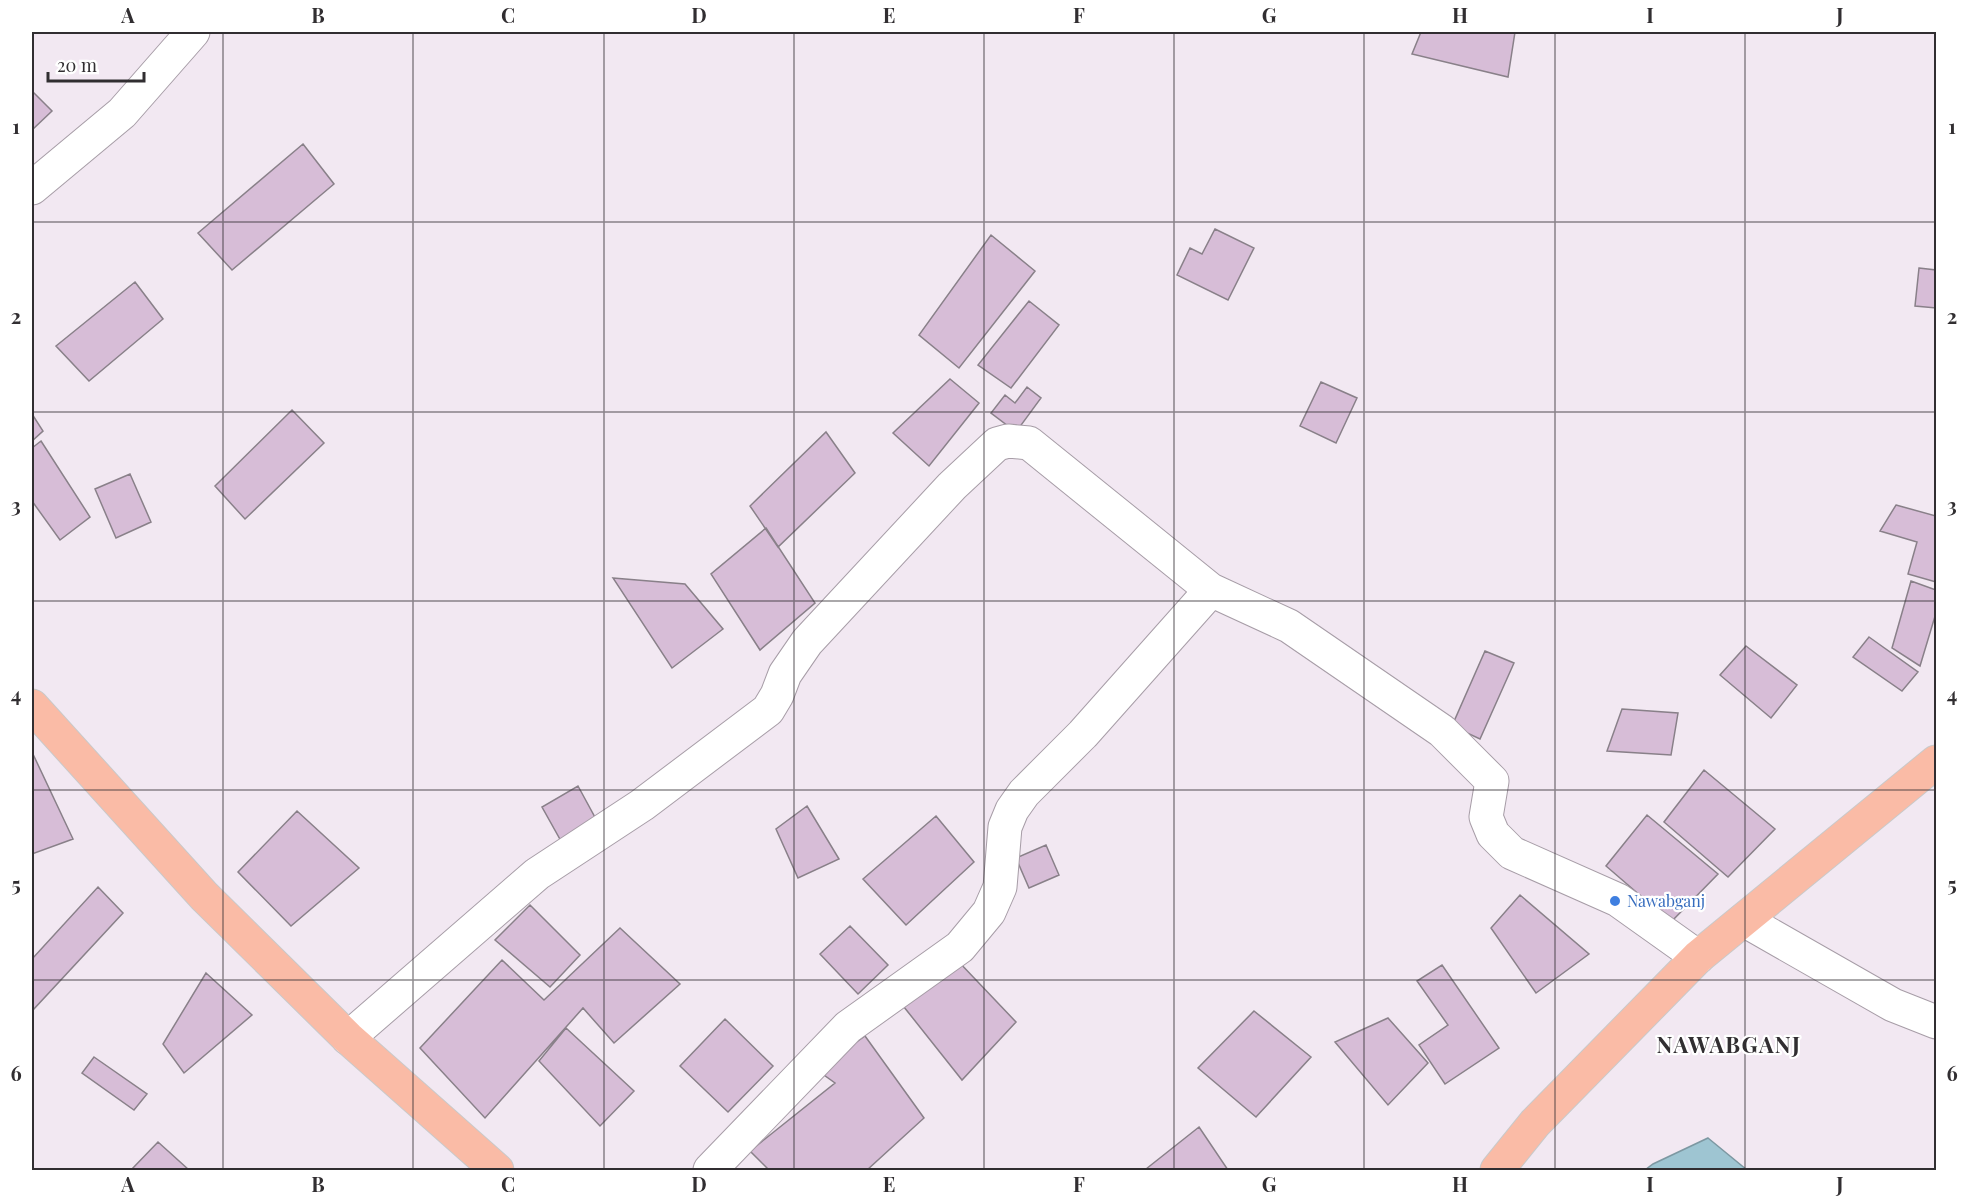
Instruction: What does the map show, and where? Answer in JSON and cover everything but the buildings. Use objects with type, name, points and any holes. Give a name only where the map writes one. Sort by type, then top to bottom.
[{"type":"main road","points":[[32,706],[204,896],[348,1038],[497,1170]]},
{"type":"main road","points":[[1497,1170],[1535,1123],[1698,957],[1936,762]]},
{"type":"street","points":[[32,188],[122,113],[193,32]]},
{"type":"street","points":[[348,1038],[537,874],[642,805],[768,710],[785,674],[807,642],[951,486],[997,444],[1008,441],[1029,443],[1210,590],[1289,627],[1442,731],[1492,781],[1486,817],[1492,834],[1512,853],[1618,900],[1698,957]]},
{"type":"street","points":[[710,1170],[848,1027],[960,947],[989,912],[1000,887],[1005,827],[1012,810],[1024,793],[1083,734],[1210,590]]},
{"type":"street","points":[[1744,920],[1893,1005],[1936,1022]]},
{"type":"water","points":[[1708,1138],[1747,1170],[1645,1170],[1653,1164]]},
{"type":"place","name":"Nawabganj","points":[[1615,901]]},
{"type":"district","name":"NAWABGANJ","points":[[1729,1045]]}]
